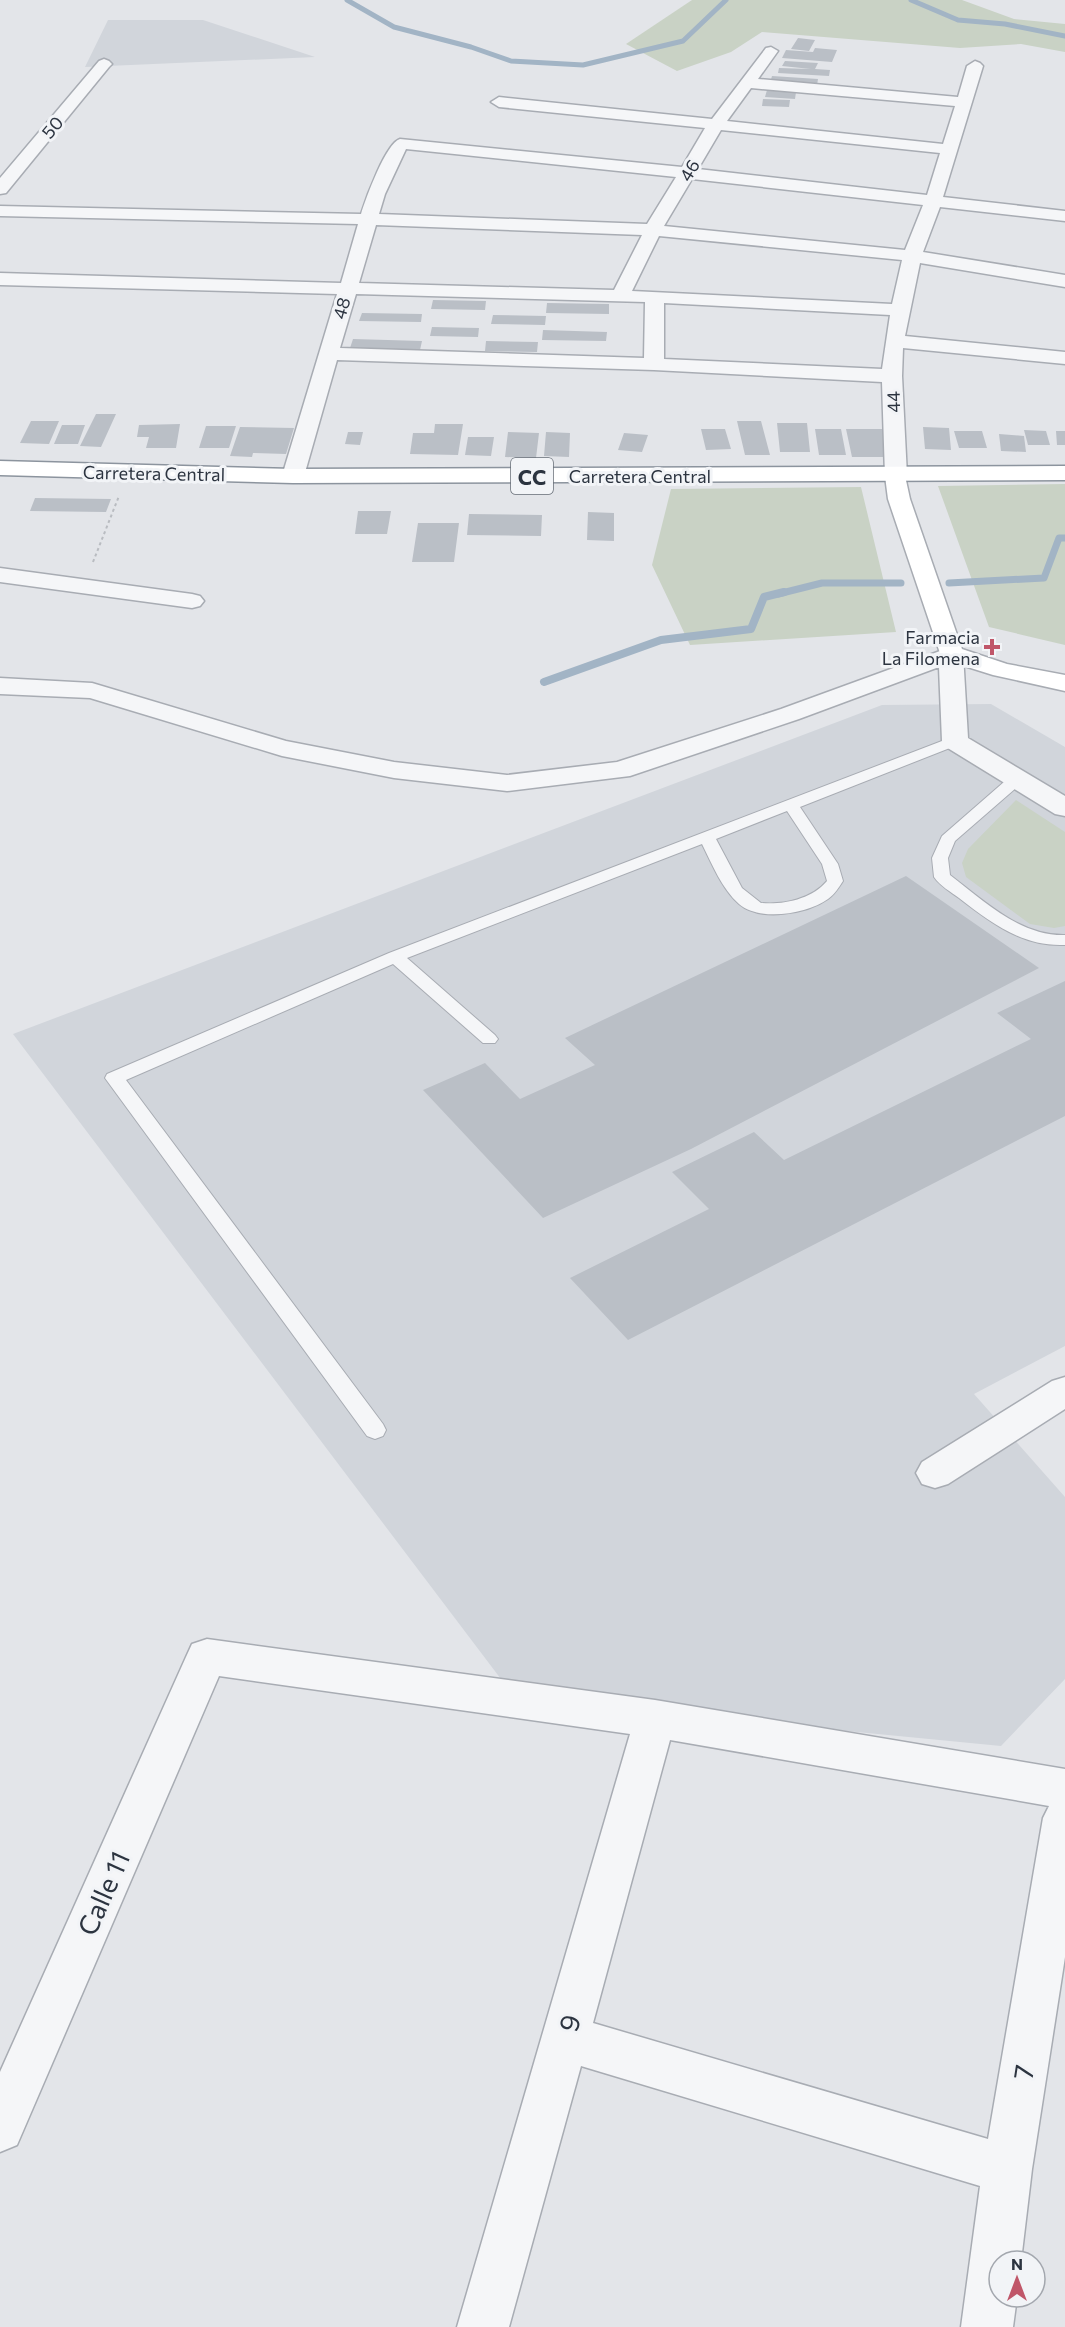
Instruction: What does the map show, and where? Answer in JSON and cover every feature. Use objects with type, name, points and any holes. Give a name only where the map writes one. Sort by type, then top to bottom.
[{"type":"main road","name":"Carretera Central","points":[[0,468],[293,476],[896,476],[1065,473]]},
{"type":"main road","name":"44","points":[[896,476],[899,499],[951,654]]},
{"type":"main road","points":[[951,654],[1002,670],[1065,683]]},
{"type":"street","name":"46","points":[[620,297],[653,230],[687,172],[716,126],[771,51]]},
{"type":"street","name":"50","points":[[0,189],[104,64]]},
{"type":"street","name":"44","points":[[896,476],[892,376],[894,341],[912,256],[934,199],[975,66]]},
{"type":"street","points":[[748,83],[965,102]]},
{"type":"street","points":[[499,102],[948,149]]},
{"type":"street","name":"48","points":[[293,476],[346,289],[370,219],[376,194],[400,144],[687,172]]},
{"type":"street","points":[[687,172],[1065,216]]},
{"type":"street","points":[[0,211],[370,219],[653,230],[912,256],[1065,281]]},
{"type":"street","points":[[0,279],[655,297],[902,310]]},
{"type":"street","points":[[654,364],[655,297]]},
{"type":"street","points":[[894,341],[1065,358]]},
{"type":"street","points":[[327,354],[654,364],[892,376]]},
{"type":"street","points":[[0,575],[192,601]]},
{"type":"street","points":[[0,686],[92,692],[282,748],[393,770],[507,783],[621,770],[790,714],[951,654]]},
{"type":"street","name":"44","points":[[951,654],[955,741]]},
{"type":"street","points":[[955,741],[1065,808]]},
{"type":"street","points":[[935,1473],[1059,1406]]},
{"type":"street","name":"Calle 11","points":[[0,2128],[207,1657],[655,1719]]},
{"type":"street","points":[[655,1719],[1065,1789]]},
{"type":"street","name":"9","points":[[483,2327],[655,1719]]},
{"type":"street","name":"7","points":[[987,2327],[1007,2169],[1065,1818]]},
{"type":"street","points":[[564,2038],[1007,2169]]},
{"type":"lane","points":[[375,1430],[114,1078],[395,957],[955,741]]},
{"type":"lane","points":[[1018,778],[948,839],[940,858],[942,877],[1020,932],[1042,940],[1065,940]]},
{"type":"lane","points":[[706,837],[733,885],[748,903],[771,909],[810,902],[828,893],[835,881],[830,864],[790,804]]},
{"type":"lane","points":[[395,957],[489,1039]]},
{"type":"path","points":[[83,586],[128,473]]},
{"type":"shaded area","points":[[692,0],[962,0],[1014,19],[1065,24],[1065,52],[1021,44],[960,48],[762,32],[731,52],[677,71],[626,44]]},
{"type":"shaded area","points":[[108,20],[203,20],[315,57],[85,67]]},
{"type":"shaded area","points":[[1065,484],[1065,645],[989,627],[938,486]]},
{"type":"shaded area","points":[[861,487],[896,632],[690,645],[652,565],[671,489]]},
{"type":"shaded area","points":[[991,704],[1065,747],[1065,1346],[974,1394],[1065,1497],[1065,1679],[1001,1746],[516,1699],[13,1034],[882,705]]},
{"type":"shaded area","points":[[1016,800],[1065,832],[1065,926],[1054,928],[1030,924],[966,877],[962,863],[968,849]]},
{"type":"building","points":[[798,38],[815,40],[809,51],[791,49]]},
{"type":"building","points":[[815,48],[837,50],[832,62],[782,58],[786,50],[813,52]]},
{"type":"building","points":[[785,61],[818,63],[815,69],[830,70],[829,76],[778,73],[779,68],[811,69],[782,66]]},
{"type":"building","points":[[772,76],[818,79],[817,85],[770,83]]},
{"type":"building","points":[[767,90],[796,92],[795,99],[765,97]]},
{"type":"building","points":[[763,99],[790,100],[789,107],[762,106]]},
{"type":"building","points":[[433,300],[486,301],[485,310],[431,309]]},
{"type":"building","points":[[547,303],[609,304],[609,314],[546,313]]},
{"type":"building","points":[[362,313],[422,314],[421,322],[359,321]]},
{"type":"building","points":[[493,315],[546,316],[545,325],[491,324]]},
{"type":"building","points":[[432,327],[479,328],[478,337],[430,336]]},
{"type":"building","points":[[543,330],[607,332],[606,341],[542,340]]},
{"type":"building","points":[[353,339],[422,341],[420,350],[350,348]]},
{"type":"building","points":[[486,341],[538,342],[537,352],[485,351]]},
{"type":"building","points":[[96,414],[116,414],[101,447],[80,446]]},
{"type":"building","points":[[31,421],[59,421],[49,444],[20,443]]},
{"type":"building","points":[[737,421],[761,421],[770,455],[745,455]]},
{"type":"building","points":[[777,423],[807,423],[810,452],[780,452]]},
{"type":"building","points":[[180,424],[176,448],[146,448],[149,437],[137,437],[139,425]]},
{"type":"building","points":[[435,424],[463,424],[458,455],[410,454],[413,433],[434,433]]},
{"type":"building","points":[[62,425],[85,425],[78,444],[54,444]]},
{"type":"building","points":[[206,426],[236,426],[229,448],[199,448]]},
{"type":"building","points":[[240,427],[294,428],[286,454],[253,453],[252,457],[230,456]]},
{"type":"building","points":[[923,427],[949,428],[951,450],[925,449]]},
{"type":"building","points":[[701,429],[725,429],[731,449],[706,450]]},
{"type":"building","points":[[815,429],[841,429],[846,455],[819,455]]},
{"type":"building","points":[[846,429],[884,429],[890,457],[852,457]]},
{"type":"building","points":[[1024,430],[1046,431],[1050,445],[1028,445]]},
{"type":"building","points":[[954,431],[982,431],[987,448],[959,448]]},
{"type":"building","points":[[1056,431],[1065,431],[1065,445],[1057,445]]},
{"type":"building","points":[[348,432],[363,432],[360,445],[345,444]]},
{"type":"building","points":[[508,432],[539,433],[536,458],[505,457]]},
{"type":"building","points":[[546,432],[570,433],[569,457],[544,456]]},
{"type":"building","points":[[624,433],[648,435],[642,452],[618,450]]},
{"type":"building","points":[[999,434],[1024,436],[1026,452],[1001,451]]},
{"type":"building","points":[[468,437],[494,437],[491,456],[465,455]]},
{"type":"building","points":[[35,498],[111,499],[106,512],[30,511]]},
{"type":"building","points":[[358,511],[391,511],[387,534],[355,534]]},
{"type":"building","points":[[588,512],[614,513],[614,541],[587,540]]},
{"type":"building","points":[[469,514],[542,515],[541,536],[467,535]]},
{"type":"building","points":[[418,523],[459,523],[454,562],[412,562]]},
{"type":"building","points":[[906,876],[1039,968],[691,1149],[543,1218],[423,1090],[485,1063],[520,1099],[595,1065],[565,1038]]},
{"type":"building","points":[[1065,981],[1065,1116],[628,1340],[570,1278],[709,1209],[672,1172],[754,1132],[784,1160],[1031,1039],[997,1013]]},
{"type":"waterway","points":[[347,0],[394,27],[471,47],[511,61],[583,65],[683,41],[726,0]]},
{"type":"waterway","points":[[911,0],[958,20],[1005,24],[1065,36]]},
{"type":"waterway","points":[[949,583],[1044,578],[1059,538],[1065,538]]},
{"type":"waterway","points":[[778,594],[822,583],[901,583]]},
{"type":"waterway","points":[[544,682],[661,640],[751,629],[764,597],[784,592]]},
{"type":"place","name":"Farmacia La Filomena","points":[[992,647]]}]
